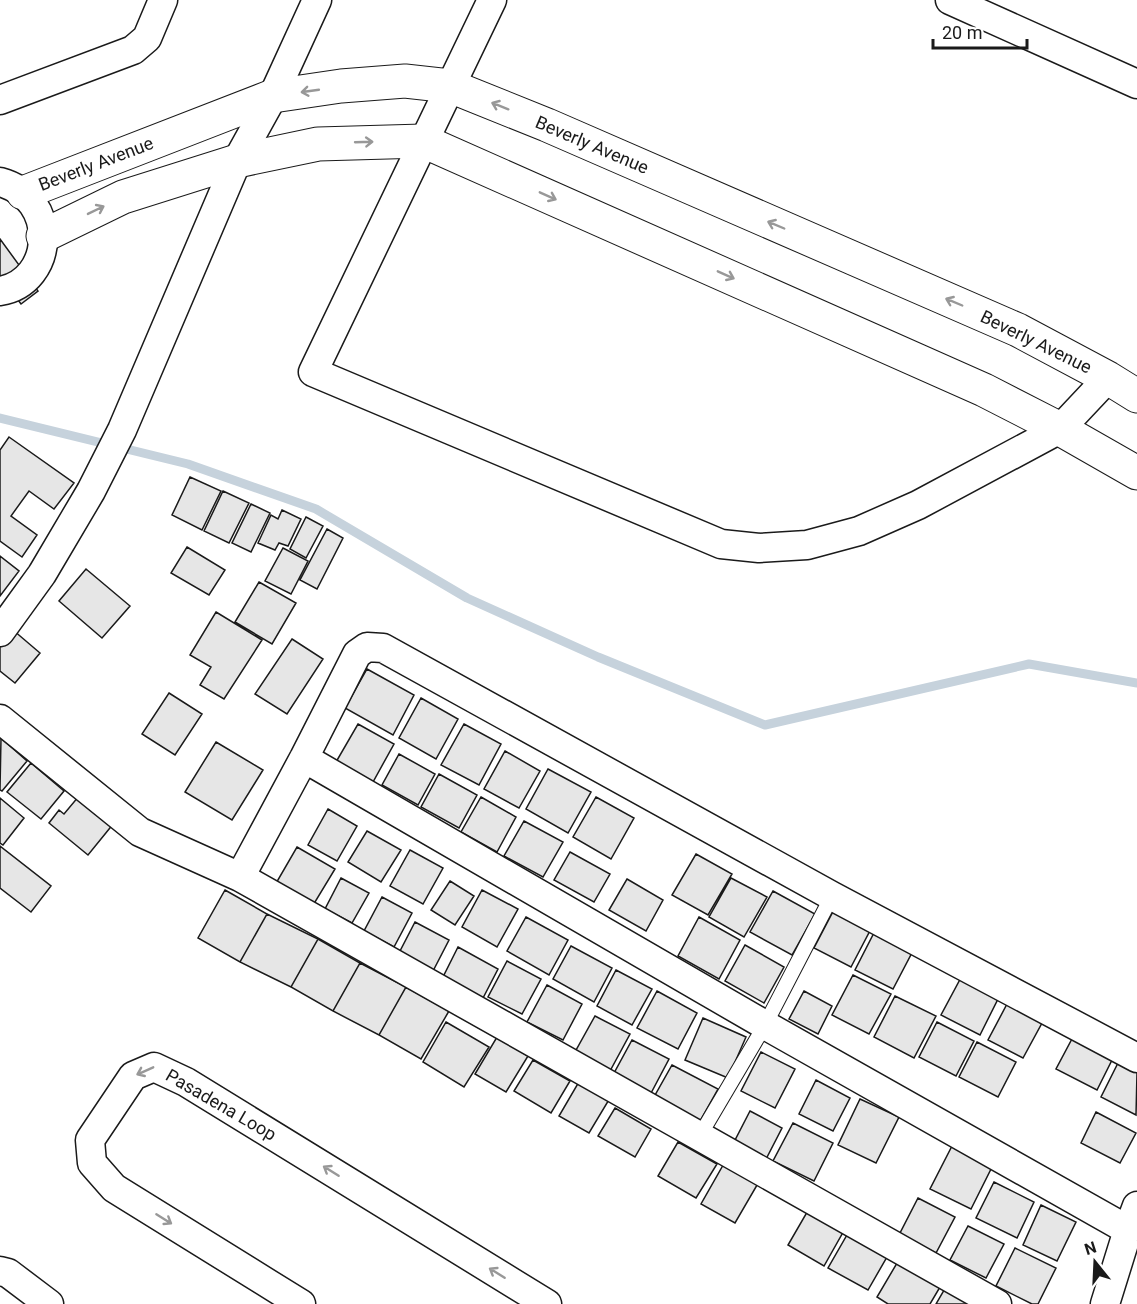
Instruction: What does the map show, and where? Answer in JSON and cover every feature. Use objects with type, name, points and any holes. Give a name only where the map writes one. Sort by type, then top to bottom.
[{"type":"street","points":[[0,100],[133,50],[147,38],[163,0]]},
{"type":"street","points":[[0,632],[42,574],[91,490],[122,430],[237,161],[273,96],[317,0]]},
{"type":"street","points":[[492,0],[313,372],[721,544],[759,548],[807,545],[859,531],[918,504],[1060,429],[1108,378]]},
{"type":"street","points":[[950,0],[1137,84]]},
{"type":"street","name":"Beverly Avenue","points":[[11,188],[273,96],[341,86],[405,81],[450,86],[547,125],[1018,330],[1137,396]]},
{"type":"street","points":[[43,236],[123,197],[237,161],[318,144],[423,141],[984,390],[1060,429],[1137,473]]},
{"type":"street","points":[[0,291],[20,282],[33,271],[40,256],[43,236],[43,222],[35,206],[11,188]]},
{"type":"street","points":[[240,877],[357,654],[367,647],[382,648],[832,896],[1137,1058]]},
{"type":"street","points":[[0,719],[140,832],[240,877],[997,1304]]},
{"type":"street","points":[[304,758],[765,1025],[1132,1218],[1106,1304]]},
{"type":"street","name":"Pasadena Loop","points":[[301,1304],[114,1188],[92,1163],[90,1140],[133,1076],[154,1066],[186,1082],[547,1304]]},
{"type":"street","points":[[0,1270],[8,1273],[50,1304]]},
{"type":"lane","points":[[699,1137],[765,1025],[832,896]]},
{"type":"building","points":[[0,239],[38,291],[21,304],[0,276]]},
{"type":"building","points":[[9,437],[74,483],[54,509],[29,491],[11,516],[37,535],[22,557],[0,541],[0,450]]},
{"type":"building","points":[[190,477],[221,491],[202,530],[172,515]]},
{"type":"building","points":[[223,491],[249,503],[229,543],[204,531]]},
{"type":"building","points":[[251,504],[270,513],[251,552],[232,543]]},
{"type":"building","points":[[282,510],[301,519],[288,546],[279,543],[275,550],[258,543],[271,515],[278,519]]},
{"type":"building","points":[[306,517],[323,526],[306,558],[290,549]]},
{"type":"building","points":[[327,529],[343,538],[317,589],[300,580]]},
{"type":"building","points":[[187,547],[225,570],[209,595],[171,573]]},
{"type":"building","points":[[283,548],[308,561],[291,594],[265,581]]},
{"type":"building","points":[[0,556],[19,571],[0,596]]},
{"type":"building","points":[[86,569],[130,606],[102,638],[59,601]]},
{"type":"building","points":[[259,582],[296,603],[272,644],[235,622]]},
{"type":"building","points":[[216,612],[262,640],[224,699],[200,685],[211,667],[190,655]]},
{"type":"building","points":[[13,630],[40,653],[15,683],[0,671],[0,646]]},
{"type":"building","points":[[292,639],[323,659],[287,714],[255,694]]},
{"type":"building","points":[[367,669],[414,695],[393,735],[345,708]]},
{"type":"building","points":[[169,693],[202,714],[175,755],[142,734]]},
{"type":"building","points":[[421,698],[458,719],[436,759],[399,738]]},
{"type":"building","points":[[358,724],[394,744],[373,782],[336,762]]},
{"type":"building","points":[[464,724],[501,744],[479,785],[441,765]]},
{"type":"building","points":[[1,738],[27,761],[2,791],[0,790]]},
{"type":"building","points":[[216,742],[263,770],[232,820],[185,792]]},
{"type":"building","points":[[505,751],[540,771],[519,808],[484,789]]},
{"type":"building","points":[[399,754],[435,774],[418,805],[382,785]]},
{"type":"building","points":[[31,763],[64,791],[41,819],[7,792]]},
{"type":"building","points":[[548,769],[591,792],[568,833],[526,809]]},
{"type":"building","points":[[439,774],[477,795],[459,828],[421,807]]},
{"type":"building","points":[[84,790],[118,818],[88,855],[49,823],[59,810],[64,814]]},
{"type":"building","points":[[481,797],[516,817],[497,852],[461,832]]},
{"type":"building","points":[[596,797],[634,818],[611,859],[573,837]]},
{"type":"building","points":[[0,798],[24,818],[3,845],[0,843]]},
{"type":"building","points":[[328,809],[357,826],[337,861],[308,845]]},
{"type":"building","points":[[524,821],[563,842],[543,877],[504,856]]},
{"type":"building","points":[[367,831],[401,850],[381,882],[348,862]]},
{"type":"building","points":[[0,846],[51,886],[31,912],[0,888]]},
{"type":"building","points":[[297,847],[335,869],[312,907],[275,885]]},
{"type":"building","points":[[410,850],[443,868],[423,904],[390,886]]},
{"type":"building","points":[[570,852],[610,874],[594,902],[554,880]]},
{"type":"building","points":[[696,854],[732,874],[708,915],[672,895]]},
{"type":"building","points":[[341,878],[369,893],[352,923],[325,909]]},
{"type":"building","points":[[731,878],[767,897],[744,937],[709,917]]},
{"type":"building","points":[[627,879],[663,900],[646,931],[609,910]]},
{"type":"building","points":[[450,881],[474,896],[455,925],[431,910]]},
{"type":"building","points":[[225,890],[267,914],[240,962],[198,938]]},
{"type":"building","points":[[482,890],[518,909],[497,947],[462,927]]},
{"type":"building","points":[[773,891],[815,914],[792,955],[750,932]]},
{"type":"building","points":[[382,897],[412,913],[394,947],[364,931]]},
{"type":"building","points":[[837,904],[874,923],[851,967],[814,948]]},
{"type":"building","points":[[267,914],[318,939],[291,987],[240,962]]},
{"type":"building","points":[[526,917],[568,940],[549,975],[507,951]]},
{"type":"building","points":[[699,917],[740,940],[719,979],[678,956]]},
{"type":"building","points":[[415,922],[449,940],[433,971],[399,953]]},
{"type":"building","points":[[878,925],[916,945],[893,989],[855,970]]},
{"type":"building","points":[[318,939],[360,963],[333,1011],[291,987]]},
{"type":"building","points":[[745,945],[784,967],[764,1003],[725,981]]},
{"type":"building","points":[[571,946],[612,968],[594,1002],[553,979]]},
{"type":"building","points":[[458,947],[498,969],[483,998],[443,977]]},
{"type":"building","points":[[507,961],[541,979],[522,1014],[488,997]]},
{"type":"building","points":[[360,963],[406,987],[379,1035],[333,1011]]},
{"type":"building","points":[[616,970],[652,989],[632,1025],[597,1006]]},
{"type":"building","points":[[964,972],[1002,991],[980,1035],[941,1015]]},
{"type":"building","points":[[853,975],[891,994],[869,1034],[832,1015]]},
{"type":"building","points":[[547,985],[582,1004],[563,1040],[527,1022]]},
{"type":"building","points":[[406,987],[449,1011],[421,1059],[379,1035]]},
{"type":"building","points":[[657,991],[697,1013],[678,1049],[637,1028]]},
{"type":"building","points":[[804,991],[832,1006],[818,1034],[789,1019]]},
{"type":"building","points":[[895,996],[936,1016],[914,1058],[874,1037]]},
{"type":"building","points":[[1007,1004],[1042,1023],[1023,1058],[988,1040]]},
{"type":"building","points":[[595,1016],[630,1034],[610,1071],[575,1052]]},
{"type":"building","points":[[703,1018],[746,1037],[728,1078],[685,1060]]},
{"type":"building","points":[[446,1022],[489,1047],[464,1087],[423,1062]]},
{"type":"building","points":[[937,1022],[974,1041],[956,1076],[919,1057]]},
{"type":"building","points":[[497,1037],[528,1056],[506,1092],[475,1074]]},
{"type":"building","points":[[1073,1037],[1113,1058],[1097,1090],[1056,1069]]},
{"type":"building","points":[[632,1040],[669,1059],[650,1095],[613,1075]]},
{"type":"building","points":[[977,1042],[1016,1062],[998,1097],[959,1077]]},
{"type":"building","points":[[761,1052],[795,1069],[775,1108],[741,1091]]},
{"type":"building","points":[[533,1060],[570,1081],[551,1113],[514,1091]]},
{"type":"building","points":[[1118,1063],[1137,1072],[1136,1115],[1101,1097]]},
{"type":"building","points":[[672,1065],[718,1089],[700,1121],[654,1097]]},
{"type":"building","points":[[580,1080],[610,1098],[589,1133],[559,1116]]},
{"type":"building","points":[[816,1080],[850,1098],[833,1131],[799,1114]]},
{"type":"building","points":[[860,1099],[899,1117],[876,1163],[838,1145]]},
{"type":"building","points":[[615,1108],[651,1129],[635,1157],[598,1136]]},
{"type":"building","points":[[750,1111],[782,1128],[764,1163],[732,1146]]},
{"type":"building","points":[[1096,1112],[1136,1133],[1120,1163],[1081,1143]]},
{"type":"building","points":[[793,1123],[833,1143],[814,1181],[773,1161]]},
{"type":"building","points":[[678,1142],[717,1164],[696,1198],[658,1176]]},
{"type":"building","points":[[952,1146],[992,1167],[971,1209],[930,1189]]},
{"type":"building","points":[[726,1160],[760,1180],[735,1223],[701,1204]]},
{"type":"building","points":[[994,1182],[1034,1202],[1017,1238],[976,1218]]},
{"type":"building","points":[[918,1198],[955,1217],[936,1253],[899,1235]]},
{"type":"building","points":[[1041,1205],[1076,1222],[1057,1261],[1023,1245]]},
{"type":"building","points":[[810,1207],[846,1227],[824,1266],[788,1245]]},
{"type":"building","points":[[968,1226],[1004,1244],[986,1278],[950,1260]]},
{"type":"building","points":[[851,1228],[891,1250],[868,1290],[828,1268]]},
{"type":"building","points":[[1015,1248],[1056,1268],[1038,1304],[1032,1304],[996,1286]]},
{"type":"building","points":[[900,1258],[943,1282],[930,1304],[888,1304],[877,1297]]},
{"type":"building","points":[[947,1285],[980,1304],[936,1304]]},
{"type":"waterway","points":[[0,418],[188,464],[316,509],[467,598],[598,657],[765,725],[1029,664],[1137,683]]}]
